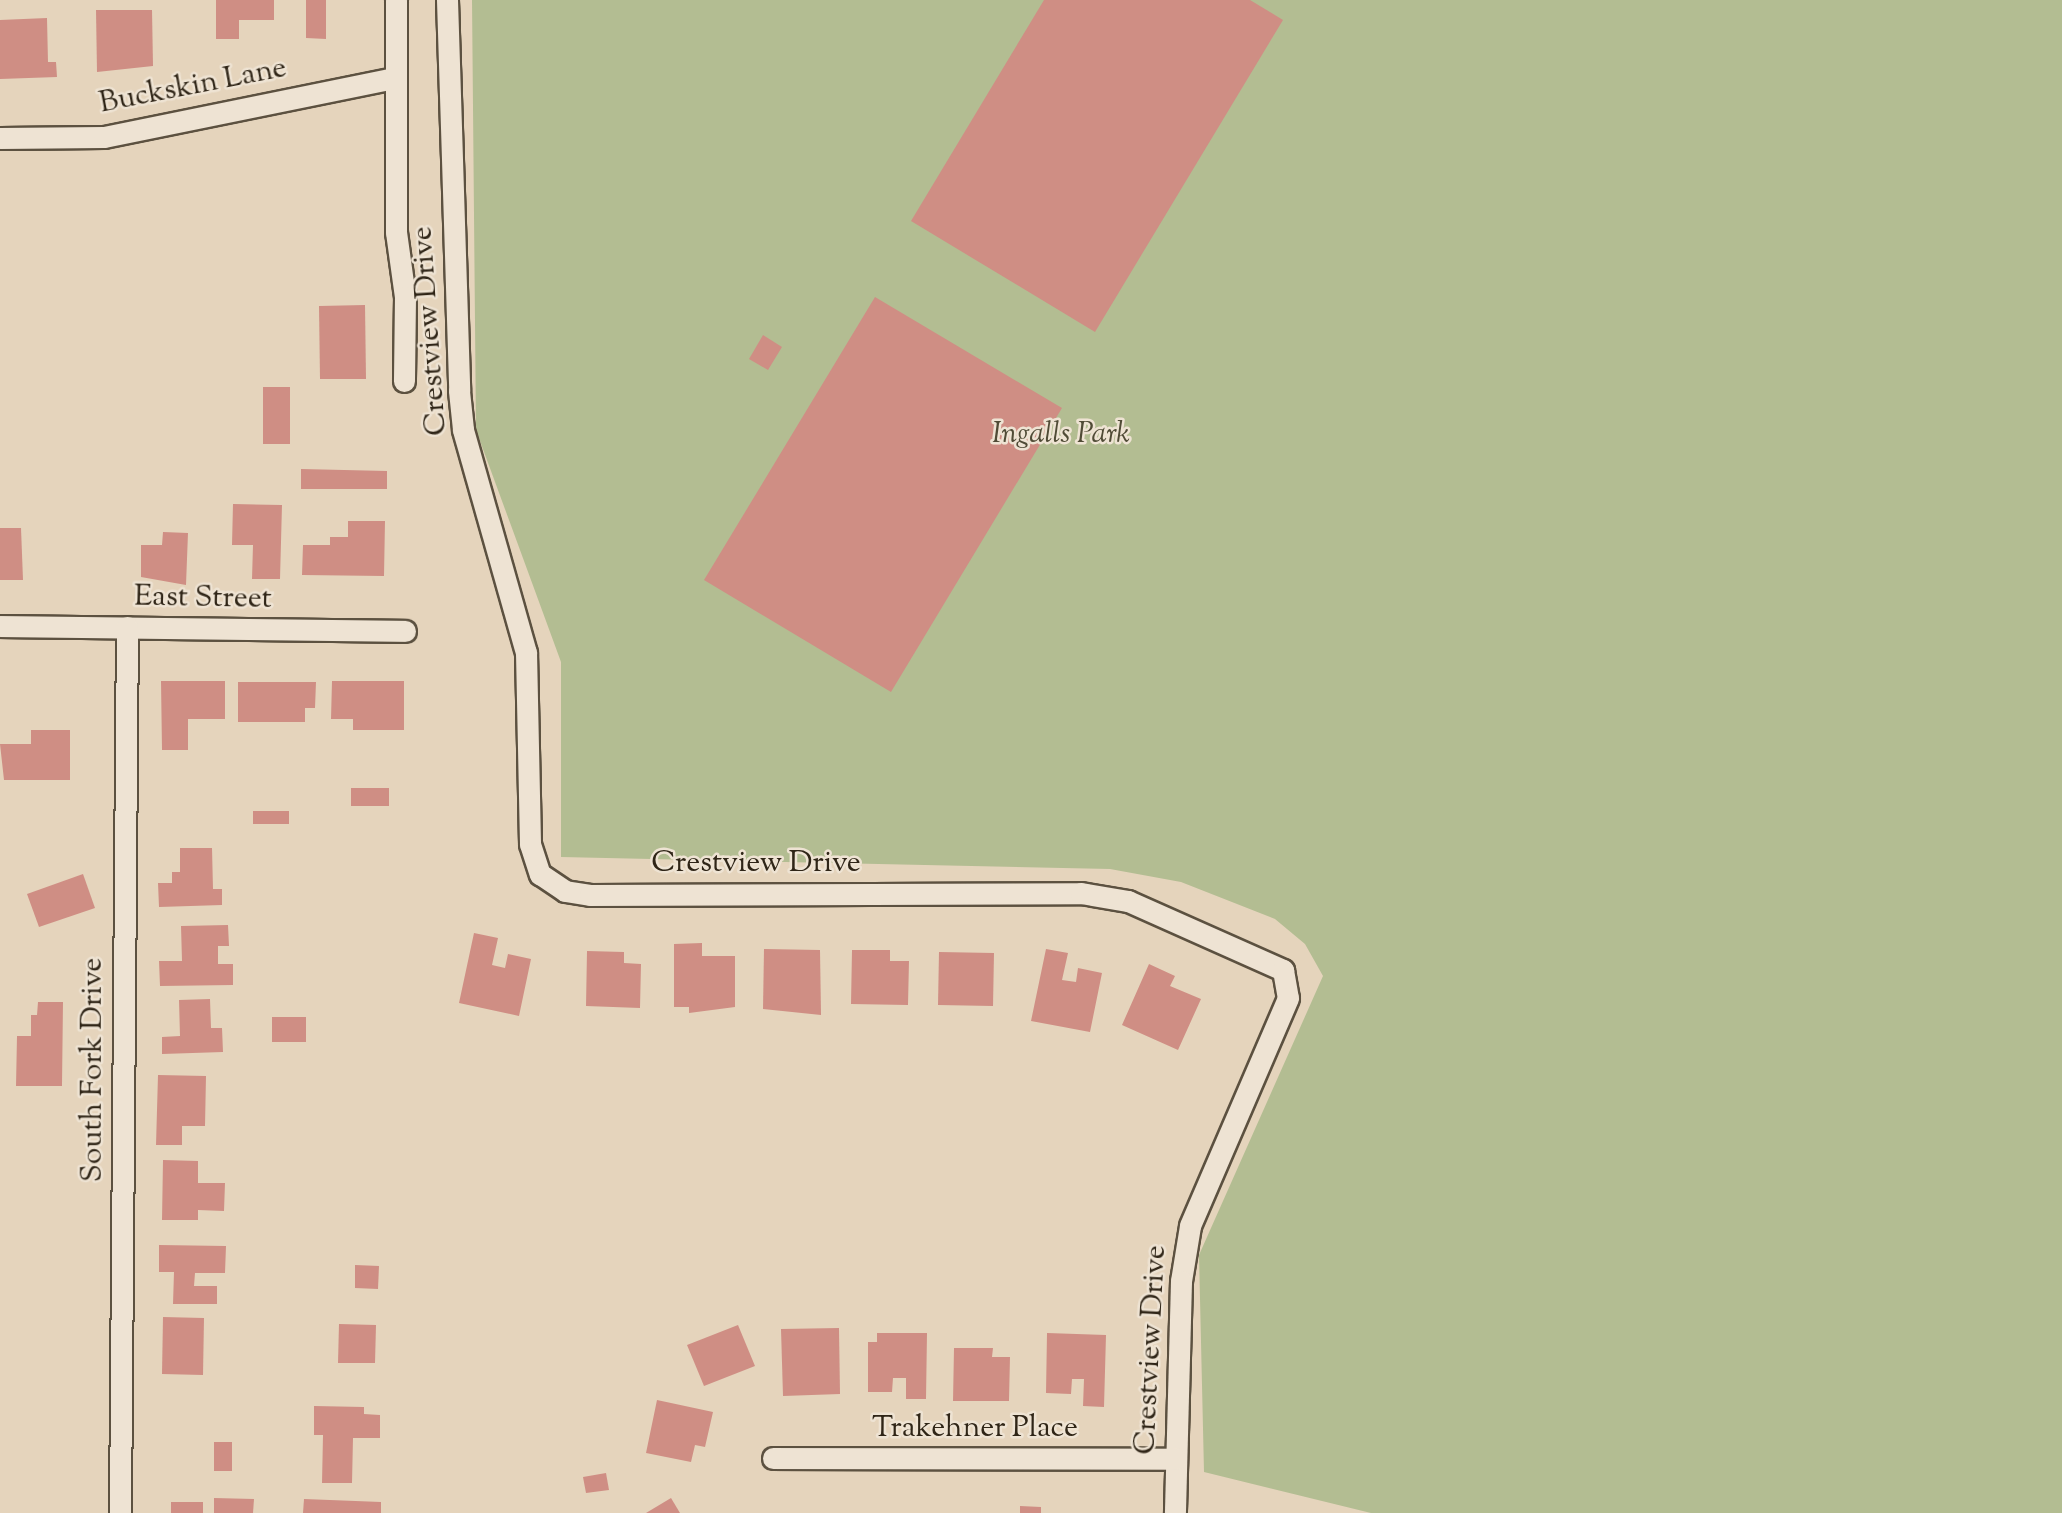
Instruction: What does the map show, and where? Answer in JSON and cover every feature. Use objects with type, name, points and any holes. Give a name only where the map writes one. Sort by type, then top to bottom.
[{"type":"street","name":"Crestview Drive","points":[[396,0],[396,232],[405,297],[404,381]]},
{"type":"street","name":"Crestview Drive","points":[[447,0],[459,391],[463,430],[526,652],[530,844],[540,874],[565,891],[590,895],[1081,893],[1128,901],[1283,970],[1288,998],[1190,1226],[1181,1281],[1175,1513]]},
{"type":"street","name":"Buckskin Lane","points":[[0,138],[104,137],[394,78]]},
{"type":"street","name":"East Street","points":[[0,625],[405,631]]},
{"type":"street","name":"South Fork Drive","points":[[120,1513],[127,627]]},
{"type":"street","name":"Trakehner Place","points":[[773,1458],[1176,1459]]},
{"type":"green space","name":"Ingalls Park","points":[[472,0],[2062,0],[2062,1513],[1371,1513],[1204,1472],[1199,1255],[1323,976],[1305,944],[1275,919],[1181,882],[1110,869],[561,857],[561,662],[476,430]]},
{"type":"building","points":[[216,0],[274,0],[274,20],[239,20],[239,39],[216,39]]},
{"type":"building","points":[[306,0],[326,0],[326,39],[306,38]]},
{"type":"building","points":[[1044,0],[1250,0],[1283,20],[1095,332],[911,221]]},
{"type":"building","points":[[96,10],[152,10],[153,66],[97,72]]},
{"type":"building","points":[[47,18],[48,62],[56,62],[57,77],[0,79],[0,20]]},
{"type":"building","points":[[875,297],[1062,408],[891,692],[704,580]]},
{"type":"building","points":[[365,305],[366,379],[320,379],[319,306]]},
{"type":"building","points":[[763,335],[782,347],[768,370],[749,359]]},
{"type":"building","points":[[263,387],[290,387],[290,444],[263,444]]},
{"type":"building","points":[[301,469],[387,471],[387,489],[301,489]]},
{"type":"building","points":[[233,504],[282,505],[280,579],[252,579],[253,545],[232,545]]},
{"type":"building","points":[[348,521],[385,521],[384,576],[302,575],[303,545],[330,545],[330,537],[348,537]]},
{"type":"building","points":[[0,528],[21,528],[23,580],[0,580]]},
{"type":"building","points":[[163,532],[188,533],[186,585],[141,577],[141,545],[162,545]]},
{"type":"building","points":[[161,681],[225,681],[225,719],[188,719],[188,750],[162,750]]},
{"type":"building","points":[[332,681],[404,681],[404,730],[353,730],[353,719],[331,719]]},
{"type":"building","points":[[238,682],[316,682],[315,708],[305,708],[305,722],[238,722]]},
{"type":"building","points":[[31,730],[70,730],[70,780],[4,780],[0,744],[31,744]]},
{"type":"building","points":[[351,788],[389,788],[389,806],[351,806]]},
{"type":"building","points":[[253,811],[289,811],[289,824],[253,824]]},
{"type":"building","points":[[180,848],[212,848],[213,889],[222,889],[222,905],[159,907],[158,883],[172,883],[172,872],[180,872]]},
{"type":"building","points":[[83,874],[95,908],[39,927],[27,894]]},
{"type":"building","points":[[228,925],[229,946],[218,946],[218,964],[233,964],[233,985],[160,986],[159,961],[182,961],[181,926]]},
{"type":"building","points":[[474,933],[498,938],[492,965],[505,968],[508,954],[531,959],[519,1016],[459,1003]]},
{"type":"building","points":[[702,943],[702,956],[735,956],[735,1007],[689,1013],[689,1007],[674,1007],[674,944]]},
{"type":"building","points":[[764,949],[820,950],[821,1015],[763,1009]]},
{"type":"building","points":[[1046,949],[1068,953],[1062,980],[1076,982],[1078,968],[1102,973],[1090,1032],[1031,1021]]},
{"type":"building","points":[[852,950],[890,950],[890,961],[909,961],[908,1005],[851,1004]]},
{"type":"building","points":[[587,951],[624,952],[624,963],[641,964],[640,1008],[586,1006]]},
{"type":"building","points":[[939,952],[994,953],[993,1006],[938,1005]]},
{"type":"building","points":[[1149,964],[1175,976],[1170,986],[1201,999],[1178,1050],[1122,1025]]},
{"type":"building","points":[[210,999],[211,1028],[222,1028],[223,1052],[162,1054],[162,1037],[180,1036],[179,1000]]},
{"type":"building","points":[[38,1002],[63,1002],[62,1086],[16,1086],[17,1036],[31,1036],[31,1015],[37,1015]]},
{"type":"building","points":[[272,1017],[306,1017],[306,1042],[272,1042]]},
{"type":"building","points":[[158,1075],[206,1076],[205,1126],[182,1126],[182,1145],[156,1145]]},
{"type":"building","points":[[163,1160],[198,1161],[198,1183],[225,1183],[224,1211],[198,1210],[198,1220],[162,1220]]},
{"type":"building","points":[[159,1245],[226,1246],[225,1273],[195,1273],[194,1286],[217,1286],[217,1304],[173,1304],[174,1272],[159,1272]]},
{"type":"building","points":[[355,1265],[379,1266],[378,1289],[355,1288]]},
{"type":"building","points":[[163,1317],[204,1318],[203,1375],[162,1374]]},
{"type":"building","points":[[339,1324],[376,1325],[375,1363],[338,1363]]},
{"type":"building","points":[[738,1325],[755,1366],[704,1386],[687,1345]]},
{"type":"building","points":[[839,1328],[840,1394],[783,1396],[781,1329]]},
{"type":"building","points":[[877,1333],[927,1333],[926,1399],[906,1399],[906,1378],[893,1378],[892,1392],[868,1392],[868,1342],[877,1342]]},
{"type":"building","points":[[1047,1333],[1106,1335],[1104,1407],[1083,1406],[1084,1379],[1072,1379],[1071,1394],[1046,1393]]},
{"type":"building","points":[[954,1348],[993,1348],[992,1357],[1010,1357],[1009,1401],[953,1401]]},
{"type":"building","points":[[657,1400],[713,1412],[705,1447],[695,1445],[691,1462],[646,1453]]},
{"type":"building","points":[[314,1406],[364,1407],[364,1414],[380,1415],[380,1438],[353,1438],[352,1483],[322,1483],[323,1435],[314,1435]]},
{"type":"building","points":[[214,1442],[232,1442],[232,1471],[214,1471]]},
{"type":"building","points":[[606,1473],[609,1490],[586,1493],[583,1477]]},
{"type":"building","points":[[214,1498],[254,1499],[253,1513],[214,1513]]},
{"type":"building","points":[[671,1498],[680,1513],[646,1513]]},
{"type":"building","points":[[304,1499],[381,1502],[381,1513],[303,1513]]},
{"type":"building","points":[[171,1502],[203,1502],[203,1513],[171,1513]]},
{"type":"building","points":[[1020,1506],[1041,1507],[1041,1513],[1020,1513]]}]
